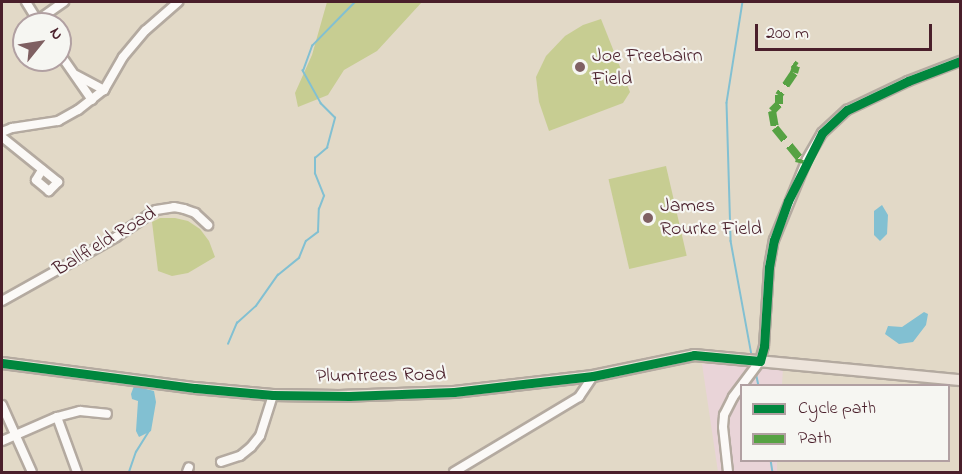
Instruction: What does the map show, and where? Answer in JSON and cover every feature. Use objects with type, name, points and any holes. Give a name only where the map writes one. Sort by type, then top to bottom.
[{"type":"main road","name":"Plumtrees Road","points":[[2,363],[273,395],[349,396],[454,392],[593,376],[681,356],[742,359],[960,380]]},
{"type":"street","points":[[52,12],[64,2]]},
{"type":"street","points":[[2,132],[18,127],[58,121],[92,100],[104,90],[123,57],[146,30],[178,2]]},
{"type":"street","points":[[742,384],[759,361],[764,346],[769,267],[774,240],[792,193],[822,133],[848,110],[908,81],[960,61]]},
{"type":"street","points":[[73,73],[104,90]]},
{"type":"street","points":[[73,73],[92,100]]},
{"type":"street","points":[[2,137],[42,170]]},
{"type":"street","name":"Ballfield Road","points":[[2,301],[105,243],[156,210],[174,207],[184,209],[195,213],[208,225]]},
{"type":"street","points":[[454,472],[579,396],[593,376]]},
{"type":"street","points":[[728,472],[723,427],[724,415],[740,388]]},
{"type":"street","points":[[221,462],[240,456],[260,436],[273,395]]},
{"type":"street","points":[[2,405],[32,472]]},
{"type":"street","points":[[2,441],[57,417],[80,411],[107,414]]},
{"type":"street","points":[[57,417],[77,472]]},
{"type":"shaded area","points":[[723,363],[783,368],[782,384],[740,384],[740,462],[777,462],[777,472],[718,472],[702,364]]},
{"type":"green space","points":[[327,2],[422,2],[377,51],[344,70],[328,95],[298,107],[295,93],[312,55]]},
{"type":"green space","name":"Joe Freebairn Field","points":[[601,19],[630,92],[623,103],[549,131],[539,102],[536,77],[546,56],[565,36],[583,25]]},
{"type":"green space","name":"James Rourke Field","points":[[666,166],[687,256],[629,269],[609,179]]},
{"type":"green space","points":[[160,218],[188,221],[200,229],[209,241],[215,257],[188,273],[172,276],[158,271],[152,222]]},
{"type":"water","points":[[882,205],[888,215],[887,234],[880,241],[874,235],[874,211]]},
{"type":"water","points":[[924,312],[928,314],[926,325],[913,342],[899,344],[885,334],[888,326],[902,327]]},
{"type":"water","points":[[134,386],[154,391],[156,402],[151,431],[139,437],[136,431],[138,401],[132,399],[131,394]]},
{"type":"waterway","points":[[228,344],[237,323],[256,306],[278,275],[299,258],[306,241],[318,232],[319,209],[324,196],[315,174],[315,158],[327,148],[335,118],[321,104],[303,71],[312,46],[355,2]]},
{"type":"waterway","points":[[743,2],[727,103],[731,241],[752,355]]},
{"type":"waterway","points":[[756,372],[759,384]]},
{"type":"waterway","points":[[169,390],[190,393]]},
{"type":"waterway","points":[[129,472],[136,452],[149,431]]},
{"type":"waterway","points":[[771,462],[773,472]]},
{"type":"marked path","points":[[793,64],[796,66],[794,73],[779,95],[779,104],[772,111],[775,128],[800,159],[799,163]]},
{"type":"cycle path","points":[[2,363],[195,388],[273,395],[349,396],[454,392],[593,376],[694,355],[760,361],[764,346],[769,267],[774,240],[788,201],[822,133],[847,110],[908,81],[960,61]]},
{"type":"place","name":"Joe Freebairn Field","points":[[580,67]]},
{"type":"place","name":"James Rourke Field","points":[[648,218]]}]
